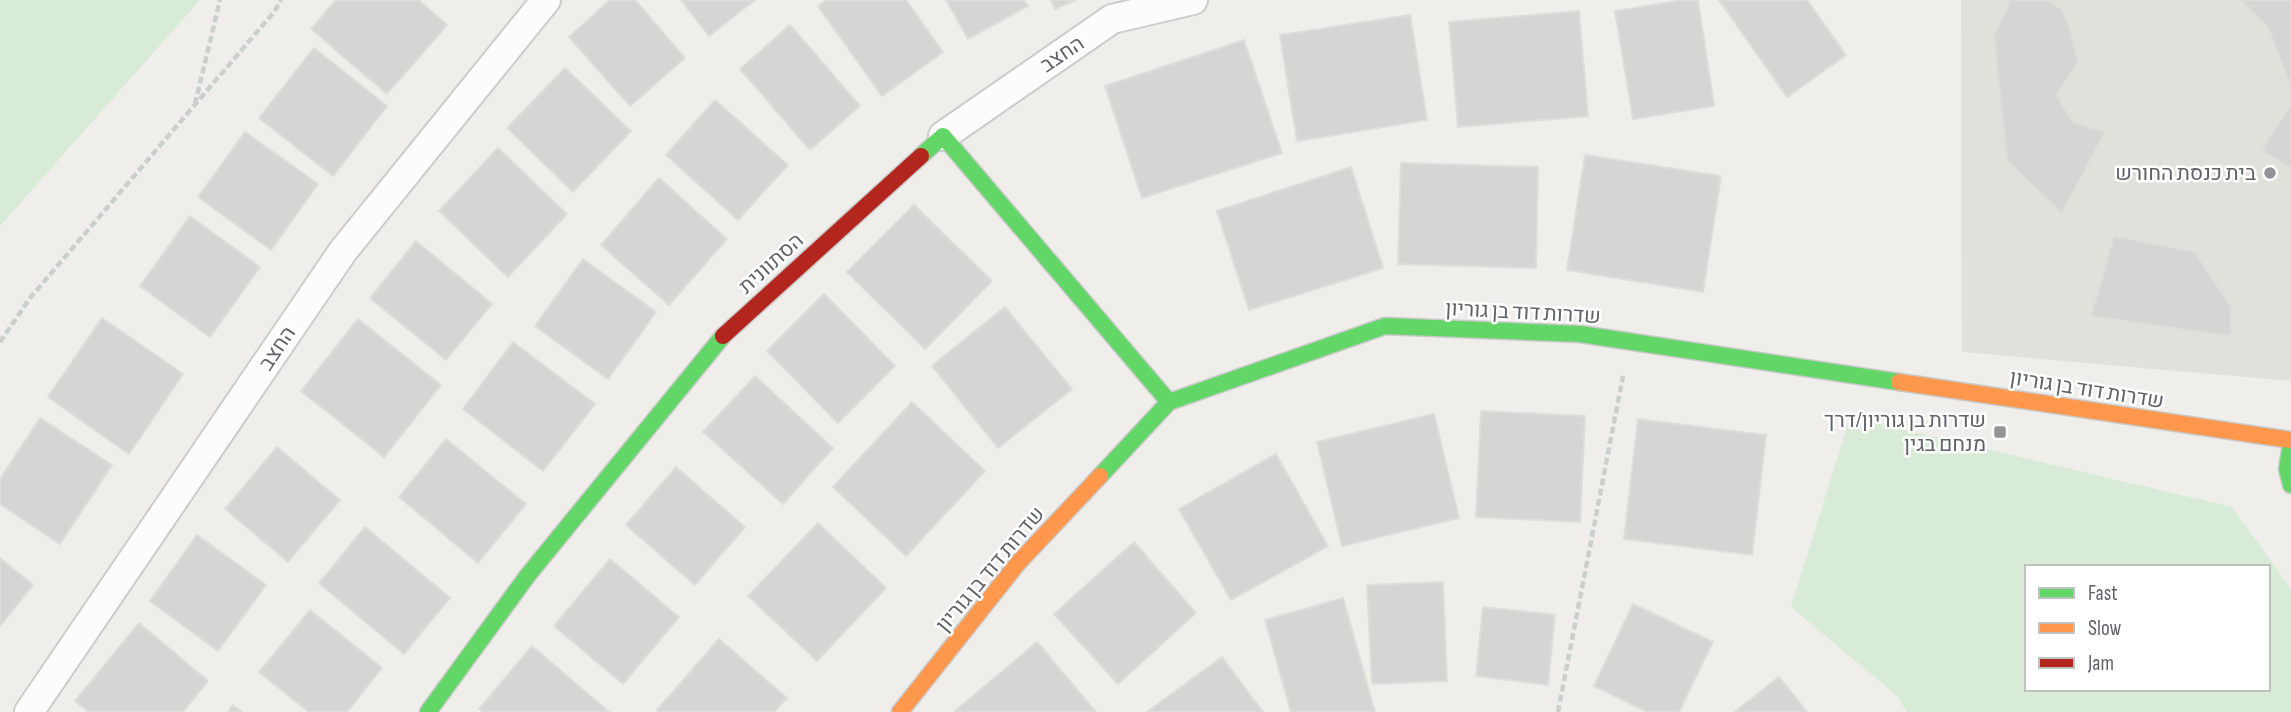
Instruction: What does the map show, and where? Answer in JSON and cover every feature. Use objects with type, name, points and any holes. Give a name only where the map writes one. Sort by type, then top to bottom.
[{"type":"street","name":"החצב","points":[[29,712],[343,251],[547,0]]},
{"type":"street","name":"החצב","points":[[943,136],[1112,19],[1193,0]]},
{"type":"street","points":[[943,136],[1169,402]]},
{"type":"street","name":"הסתוונית","points":[[428,712],[528,575],[725,333],[943,136]]},
{"type":"street","name":"שדרות דוד בן גוריון","points":[[900,712],[1018,563],[1169,402],[1385,326],[1580,334],[2291,442]]},
{"type":"street","points":[[2291,442],[2287,468],[2291,485]]},
{"type":"path","points":[[195,105],[220,0]]},
{"type":"path","points":[[0,342],[30,298],[281,0]]},
{"type":"path","points":[[1558,712],[1630,341]]},
{"type":"shaded area","points":[[1961,0],[2291,0],[2291,381],[1962,352]]},
{"type":"green space","points":[[0,0],[200,0],[0,226]]},
{"type":"green space","points":[[1850,417],[2232,507],[2291,589],[2291,712],[1907,712],[1896,695],[1791,607]]},
{"type":"building","points":[[336,0],[419,0],[447,25],[387,94],[311,29]]},
{"type":"building","points":[[610,0],[635,0],[685,58],[630,106],[569,37]]},
{"type":"building","points":[[681,0],[755,0],[709,36]]},
{"type":"building","points":[[827,0],[906,0],[943,52],[882,96],[818,6]]},
{"type":"building","points":[[946,0],[1024,0],[1028,6],[968,39]]},
{"type":"building","points":[[1051,0],[1076,0],[1055,9]]},
{"type":"building","points":[[1698,0],[1714,106],[1633,119],[1615,11]]},
{"type":"building","points":[[1719,0],[1807,0],[1846,55],[1787,97]]},
{"type":"building","points":[[2011,0],[2049,0],[2062,10],[2078,62],[2056,95],[2074,123],[2105,132],[2062,213],[2007,161],[1994,35]]},
{"type":"building","points":[[2241,0],[2291,0],[2291,87],[2268,27]]},
{"type":"building","points":[[1579,11],[1588,116],[1458,127],[1449,22]]},
{"type":"building","points":[[1410,15],[1427,120],[1297,141],[1280,35]]},
{"type":"building","points":[[790,25],[860,106],[810,150],[740,69]]},
{"type":"building","points":[[1244,40],[1282,153],[1142,198],[1105,86]]},
{"type":"building","points":[[314,48],[387,106],[333,176],[259,118]]},
{"type":"building","points":[[565,68],[631,131],[573,192],[507,128]]},
{"type":"building","points":[[715,100],[788,165],[738,220],[666,155]]},
{"type":"building","points":[[2291,104],[2291,168],[2262,150]]},
{"type":"building","points":[[245,132],[318,184],[271,250],[198,197]]},
{"type":"building","points":[[498,148],[567,214],[508,277],[439,211]]},
{"type":"building","points":[[1585,155],[1721,176],[1703,292],[1567,270]]},
{"type":"building","points":[[1401,163],[1538,167],[1536,268],[1398,264]]},
{"type":"building","points":[[1351,167],[1383,268],[1249,310],[1217,211]]},
{"type":"building","points":[[659,178],[727,239],[669,305],[601,245]]},
{"type":"building","points":[[914,205],[992,281],[925,349],[847,272]]},
{"type":"building","points":[[190,216],[260,267],[210,337],[140,286]]},
{"type":"building","points":[[2114,236],[2195,252],[2231,307],[2231,336],[2091,316]]},
{"type":"building","points":[[416,241],[492,304],[446,360],[370,298]]},
{"type":"building","points":[[583,259],[656,312],[608,379],[535,326]]},
{"type":"building","points":[[824,294],[895,366],[838,423],[767,351]]},
{"type":"building","points":[[1005,307],[1072,389],[998,448],[932,366]]},
{"type":"building","points":[[102,318],[183,374],[129,454],[48,397]]},
{"type":"building","points":[[358,319],[441,385],[384,457],[301,391]]},
{"type":"building","points":[[513,342],[595,404],[543,471],[463,409]]},
{"type":"building","points":[[755,376],[833,448],[783,504],[703,432]]},
{"type":"building","points":[[912,402],[985,471],[906,556],[833,487]]},
{"type":"building","points":[[1481,411],[1585,416],[1580,522],[1476,517]]},
{"type":"building","points":[[1434,414],[1459,518],[1342,546],[1317,442]]},
{"type":"building","points":[[40,418],[112,465],[60,544],[0,504],[0,479]]},
{"type":"building","points":[[1638,419],[1766,435],[1752,555],[1624,539]]},
{"type":"building","points":[[446,439],[526,504],[478,563],[399,497]]},
{"type":"building","points":[[277,447],[340,500],[288,562],[225,509]]},
{"type":"building","points":[[1276,454],[1328,546],[1231,600],[1179,509]]},
{"type":"building","points":[[676,467],[745,527],[695,585],[626,525]]},
{"type":"building","points":[[818,523],[886,588],[817,661],[748,596]]},
{"type":"building","points":[[365,527],[450,598],[404,654],[319,583]]},
{"type":"building","points":[[197,535],[266,585],[218,651],[150,601]]},
{"type":"building","points":[[1134,542],[1196,613],[1118,684],[1054,614]]},
{"type":"building","points":[[0,558],[33,585],[0,626]]},
{"type":"building","points":[[610,559],[679,617],[623,684],[554,626]]},
{"type":"building","points":[[1443,582],[1447,681],[1372,684],[1367,585]]},
{"type":"building","points":[[1343,598],[1375,712],[1291,712],[1265,620]]},
{"type":"building","points":[[1633,604],[1713,642],[1679,712],[1647,712],[1594,686]]},
{"type":"building","points":[[1483,607],[1555,615],[1548,685],[1476,676]]},
{"type":"building","points":[[310,610],[382,668],[347,712],[309,712],[259,672]]},
{"type":"building","points":[[139,623],[208,681],[183,712],[89,712],[75,701]]},
{"type":"building","points":[[719,639],[787,698],[774,712],[659,712],[657,710]]},
{"type":"building","points":[[1037,642],[1096,712],[954,712]]},
{"type":"building","points":[[532,646],[609,712],[483,712],[479,709]]},
{"type":"building","points":[[1222,657],[1263,712],[1147,712]]},
{"type":"building","points":[[1779,677],[1807,712],[1735,712]]},
{"type":"building","points":[[233,705],[242,712],[228,712]]},
{"type":"traffic: fast","points":[[921,156],[943,136],[1169,402]]},
{"type":"traffic: fast","points":[[1100,476],[1169,402],[1385,326],[1580,334],[1899,382]]},
{"type":"traffic: fast","points":[[428,712],[528,575],[723,336]]},
{"type":"traffic: fast","points":[[2291,444],[2287,469],[2291,485]]},
{"type":"traffic: slow","points":[[1899,382],[2291,440]]},
{"type":"traffic: slow","points":[[900,712],[1018,563],[1100,476]]},
{"type":"traffic: jam","points":[[723,336],[921,156]]},
{"type":"place","name":"בית כנסת החורש","points":[[2270,173]]},
{"type":"place","name":"שדרות בן גוריון/דרך מנחם בגין","points":[[2000,432]]}]
